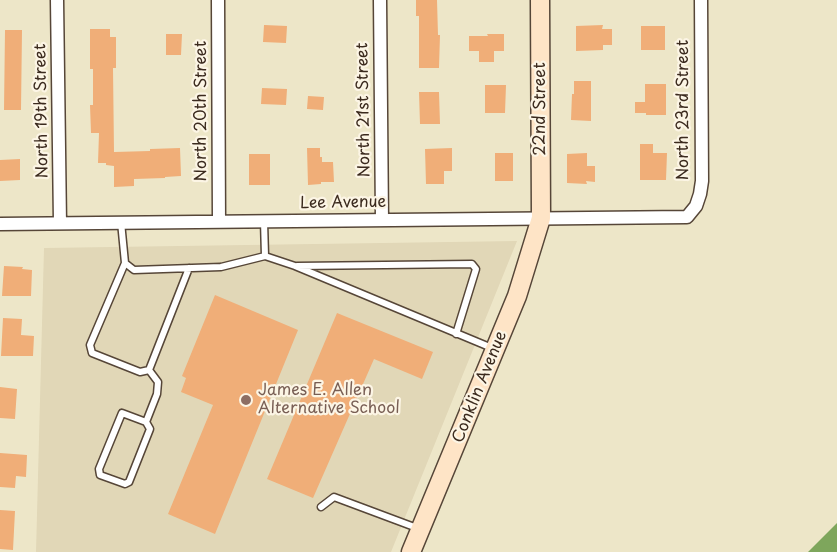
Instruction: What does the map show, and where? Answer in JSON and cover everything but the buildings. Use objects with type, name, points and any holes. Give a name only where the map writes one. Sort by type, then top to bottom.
[{"type":"street","name":"North 19th Street","points":[[57,0],[60,223]]},
{"type":"street","name":"North 20th Street","points":[[218,0],[219,221]]},
{"type":"street","name":"North 21st Street","points":[[380,0],[382,220]]},
{"type":"street","name":"22nd Street","points":[[540,0],[541,218]]},
{"type":"street","name":"North 23rd Street","points":[[687,217],[696,206],[702,181],[701,0]]},
{"type":"street","name":"Lee Avenue","points":[[0,224],[687,217]]},
{"type":"street","name":"Conklin Avenue","points":[[411,552],[517,296],[541,218]]},
{"type":"lane","points":[[264,221],[265,256]]},
{"type":"lane","points":[[122,222],[125,263],[90,345],[92,353],[140,372],[149,370]]},
{"type":"lane","points":[[125,263],[134,270],[221,267],[265,256],[295,266],[495,350]]},
{"type":"lane","points":[[295,266],[472,264],[476,269],[456,334]]},
{"type":"lane","points":[[149,370],[189,268]]},
{"type":"lane","points":[[146,422],[158,394],[158,382],[149,370]]},
{"type":"lane","points":[[122,413],[146,422],[150,429],[129,482],[125,484],[100,475],[99,469],[122,413]]},
{"type":"lane","points":[[321,507],[334,497],[421,530]]},
{"type":"shaded area","name":"James E. Allen Alternative School","points":[[517,241],[391,552],[36,552],[44,248]]},
{"type":"green space","points":[[837,523],[837,552],[808,552]]},
{"type":"place","name":"James E. Allen Alternative School","points":[[246,400]]}]
